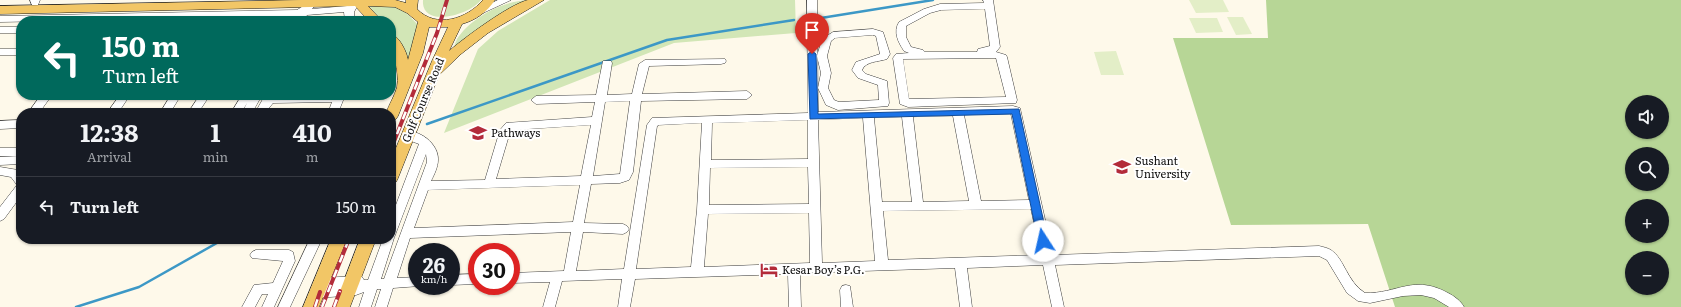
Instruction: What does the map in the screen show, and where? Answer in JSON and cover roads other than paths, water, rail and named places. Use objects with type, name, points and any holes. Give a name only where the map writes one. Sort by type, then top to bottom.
[{"type":"main road","points":[[0,4],[35,2],[241,0]]},
{"type":"main road","points":[[138,16],[307,8],[352,10],[382,2],[412,5],[415,17],[424,22],[445,24],[456,22],[480,11],[489,0]]},
{"type":"main road","points":[[433,76],[447,61],[472,41],[512,13],[538,0]]},
{"type":"main road","points":[[0,10],[96,16]]},
{"type":"main road","points":[[352,10],[365,16]]},
{"type":"main road","points":[[394,108],[417,53],[424,22]]},
{"type":"main road","name":"Golf Course Road","points":[[396,165],[407,135],[456,22]]},
{"type":"main road","points":[[396,46],[401,55],[402,90]]},
{"type":"main road","points":[[316,294],[337,244]]},
{"type":"main road","points":[[342,307],[360,285],[367,244]]},
{"type":"street","points":[[480,11],[506,0]]},
{"type":"street","points":[[812,0],[813,163],[816,268]]},
{"type":"street","points":[[989,3],[995,47],[991,51],[917,52],[907,49],[903,42],[900,32],[902,24],[927,11],[940,7],[989,3]]},
{"type":"street","points":[[301,16],[307,8]]},
{"type":"street","points":[[314,16],[352,10]]},
{"type":"street","points":[[0,19],[16,19]]},
{"type":"street","points":[[0,30],[16,30]]},
{"type":"street","points":[[873,32],[880,34],[885,54],[883,57],[868,60],[860,64],[857,70],[862,76],[883,83],[884,104],[838,106],[830,102],[823,88],[826,70],[822,56],[827,39],[834,35],[873,32]]},
{"type":"street","points":[[0,52],[16,52]]},
{"type":"street","points":[[624,307],[653,123],[660,120],[907,114],[959,108],[1012,100],[1002,57],[997,55],[899,57],[905,103],[959,108],[1016,111],[1058,307]]},
{"type":"street","points":[[425,186],[620,179],[624,177],[627,172],[636,97],[644,64],[649,62],[721,61]]},
{"type":"street","points":[[549,307],[563,276],[576,227],[607,63]]},
{"type":"street","points":[[812,71],[826,70]]},
{"type":"street","points":[[396,97],[402,90]]},
{"type":"street","points":[[536,100],[747,94]]},
{"type":"street","points":[[37,108],[43,100]]},
{"type":"street","points":[[959,108],[976,205]]},
{"type":"street","points":[[907,114],[918,206]]},
{"type":"street","points":[[868,115],[882,266]]},
{"type":"street","points":[[697,272],[703,210],[706,120]]},
{"type":"street","points":[[490,184],[505,130],[510,126],[596,121]]},
{"type":"street","points":[[0,125],[16,124]]},
{"type":"street","points":[[382,307],[406,233],[433,162],[430,149],[425,143],[418,137],[407,135]]},
{"type":"street","points":[[396,221],[425,143]]},
{"type":"street","points":[[0,152],[16,152]]},
{"type":"street","points":[[0,161],[16,160]]},
{"type":"street","points":[[705,164],[813,163]]},
{"type":"street","points":[[0,171],[14,173],[16,176]]},
{"type":"street","points":[[0,216],[16,195]]},
{"type":"street","points":[[876,207],[1036,204]]},
{"type":"street","points":[[703,210],[814,208]]},
{"type":"street","points":[[406,233],[576,227],[623,230]]},
{"type":"street","points":[[258,307],[285,307],[314,244]]},
{"type":"street","points":[[304,307],[331,244]]},
{"type":"street","points":[[365,307],[360,285],[386,244]]},
{"type":"street","points":[[520,278],[1319,251],[1327,253],[1331,257],[1352,290],[1363,302],[1370,298],[1418,288],[1437,292],[1458,307]]},
{"type":"street","points":[[256,255],[289,255],[289,261],[268,307]]},
{"type":"street","points":[[960,263],[966,307]]},
{"type":"street","points":[[794,269],[795,307]]},
{"type":"street","points":[[316,294],[360,285],[408,282]]},
{"type":"street","points":[[248,307],[258,289],[277,288]]},
{"type":"street","points":[[846,290],[847,307]]},
{"type":"waterway","points":[[821,18],[933,0]]},
{"type":"waterway","points":[[427,124],[667,40],[794,20]]},
{"type":"waterway","points":[[76,307],[139,287],[215,244]]},
{"type":"railway","points":[[396,136],[437,33],[447,0]]},
{"type":"railway","points":[[322,307],[347,244]]},
{"type":"railway","points":[[334,307],[340,291]]},
{"type":"railway","points":[[315,307],[320,292]]},
{"type":"place","name":"Pathways","points":[[478,133]]},
{"type":"place","name":"Sushant University","points":[[1122,167]]},
{"type":"place","name":"Kesar Boy’s P.G.","points":[[769,270]]}]
